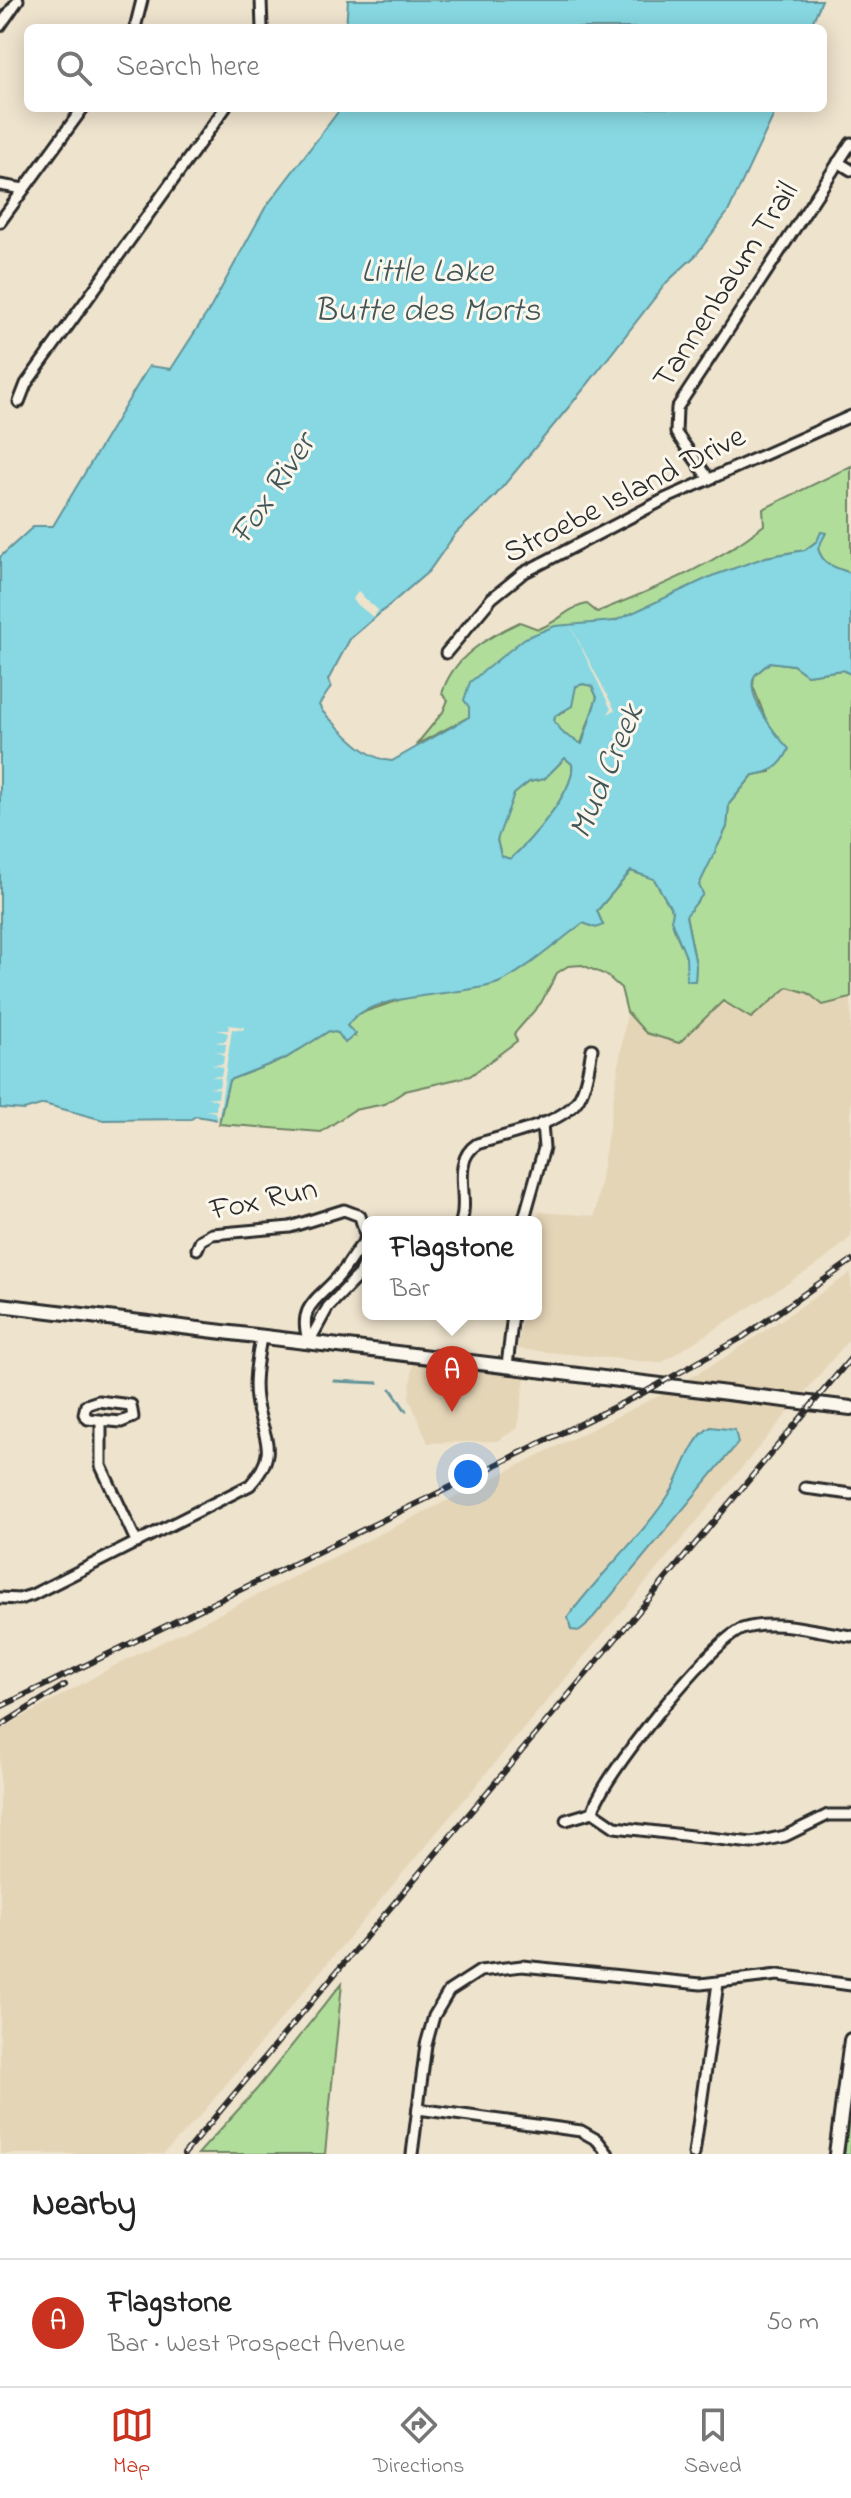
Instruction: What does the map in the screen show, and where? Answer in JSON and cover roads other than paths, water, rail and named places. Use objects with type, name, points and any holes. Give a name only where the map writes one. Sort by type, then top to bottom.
[{"type":"main road","points":[[0,1305],[851,1408]]},
{"type":"main road","points":[[836,2154],[851,2040]]},
{"type":"street","points":[[0,26],[18,0]]},
{"type":"street","points":[[136,24],[142,0]]},
{"type":"street","points":[[261,0],[262,24]]},
{"type":"street","points":[[0,222],[80,112]]},
{"type":"street","points":[[19,402],[26,384],[222,112]]},
{"type":"street","name":"Tannenbaum Trail","points":[[709,479],[676,433],[677,408],[851,143]]},
{"type":"street","points":[[838,162],[851,170]]},
{"type":"street","points":[[0,185],[24,189]]},
{"type":"street","name":"Stroebe Island Drive","points":[[446,653],[492,598],[512,580],[709,479],[851,416]]},
{"type":"street","points":[[462,1216],[462,1166],[468,1151],[477,1144],[542,1123],[574,1106],[583,1090],[592,1049]]},
{"type":"street","points":[[525,1216],[544,1148],[542,1123]]},
{"type":"street","name":"Fox Run","points":[[197,1249],[201,1240],[212,1234],[290,1227],[344,1210],[360,1216],[362,1225]]},
{"type":"street","points":[[309,1342],[305,1330],[309,1307],[340,1275],[350,1256],[362,1246]]},
{"type":"street","points":[[309,1342],[328,1307],[358,1276],[362,1267]]},
{"type":"street","points":[[507,1366],[512,1320]]},
{"type":"street","points":[[0,1598],[25,1598],[244,1491],[260,1473],[268,1442],[256,1399],[261,1337]]},
{"type":"street","points":[[88,1403],[127,1404],[134,1408],[129,1421],[101,1423],[85,1417],[88,1403]]},
{"type":"street","points":[[101,1423],[101,1466],[137,1543]]},
{"type":"street","points":[[805,1488],[851,1494]]},
{"type":"street","points":[[593,1812],[605,1783],[700,1663],[732,1634],[766,1625],[851,1636]]},
{"type":"street","points":[[593,1812],[615,1827],[752,1843],[777,1839],[828,1815],[851,1815]]},
{"type":"street","points":[[566,1820],[593,1812]]},
{"type":"street","points":[[412,2154],[426,2045],[437,2007],[456,1984],[480,1971],[522,1966],[686,1984],[778,1975],[851,1985]]},
{"type":"street","points":[[694,2154],[718,1983]]},
{"type":"street","points":[[418,2109],[581,2131],[597,2140],[608,2154]]},
{"type":"water","points":[[348,0],[822,0],[812,24],[346,24]]},
{"type":"water","points":[[338,112],[775,112],[728,212],[696,255],[667,282],[587,385],[495,496],[456,533],[429,571],[350,639],[328,680],[331,687],[319,705],[363,750],[392,761],[469,717],[469,707],[464,700],[470,682],[525,638],[555,626],[615,621],[712,576],[766,557],[805,550],[817,541],[821,532],[826,533],[818,548],[820,554],[830,565],[851,573],[851,674],[842,670],[807,675],[793,665],[770,662],[755,675],[753,683],[757,703],[789,749],[775,768],[753,775],[729,804],[727,827],[699,885],[703,894],[686,916],[696,965],[695,981],[687,981],[686,957],[671,920],[673,912],[654,879],[631,871],[597,911],[603,925],[596,928],[583,923],[498,983],[374,1006],[347,1026],[356,1034],[345,1043],[338,1033],[329,1031],[286,1058],[229,1080],[219,1120],[196,1116],[191,1119],[103,1120],[44,1104],[24,1110],[0,1108],[0,557],[34,526],[53,526],[149,366],[171,369],[211,307],[265,208]],"holes":[[[576,686],[592,686],[597,697],[582,744],[564,734],[554,721],[555,716],[572,706]],[[565,758],[572,764],[567,787],[538,829],[510,859],[501,856],[497,840],[514,794],[529,782],[544,779]]]},
{"type":"water","points":[[711,1427],[735,1430],[738,1443],[586,1626],[580,1631],[571,1630],[568,1617],[661,1507],[698,1439]]},
{"type":"waterway","points":[[334,1381],[378,1383]]},
{"type":"waterway","points":[[391,1389],[406,1411]]},
{"type":"railway","points":[[0,1707],[643,1393],[743,1337],[851,1261]]},
{"type":"railway","points":[[184,2154],[851,1358]]},
{"type":"railway","points":[[0,1726],[65,1685]]},
{"type":"place","name":"Flagstone","points":[[452,1412]]},
{"type":"water label","name":"Little Lake Butte des Morts","points":[[427,292]]},
{"type":"water label","name":"Fox River","points":[[274,490]]},
{"type":"water label","name":"Mud Creek","points":[[608,772]]}]
